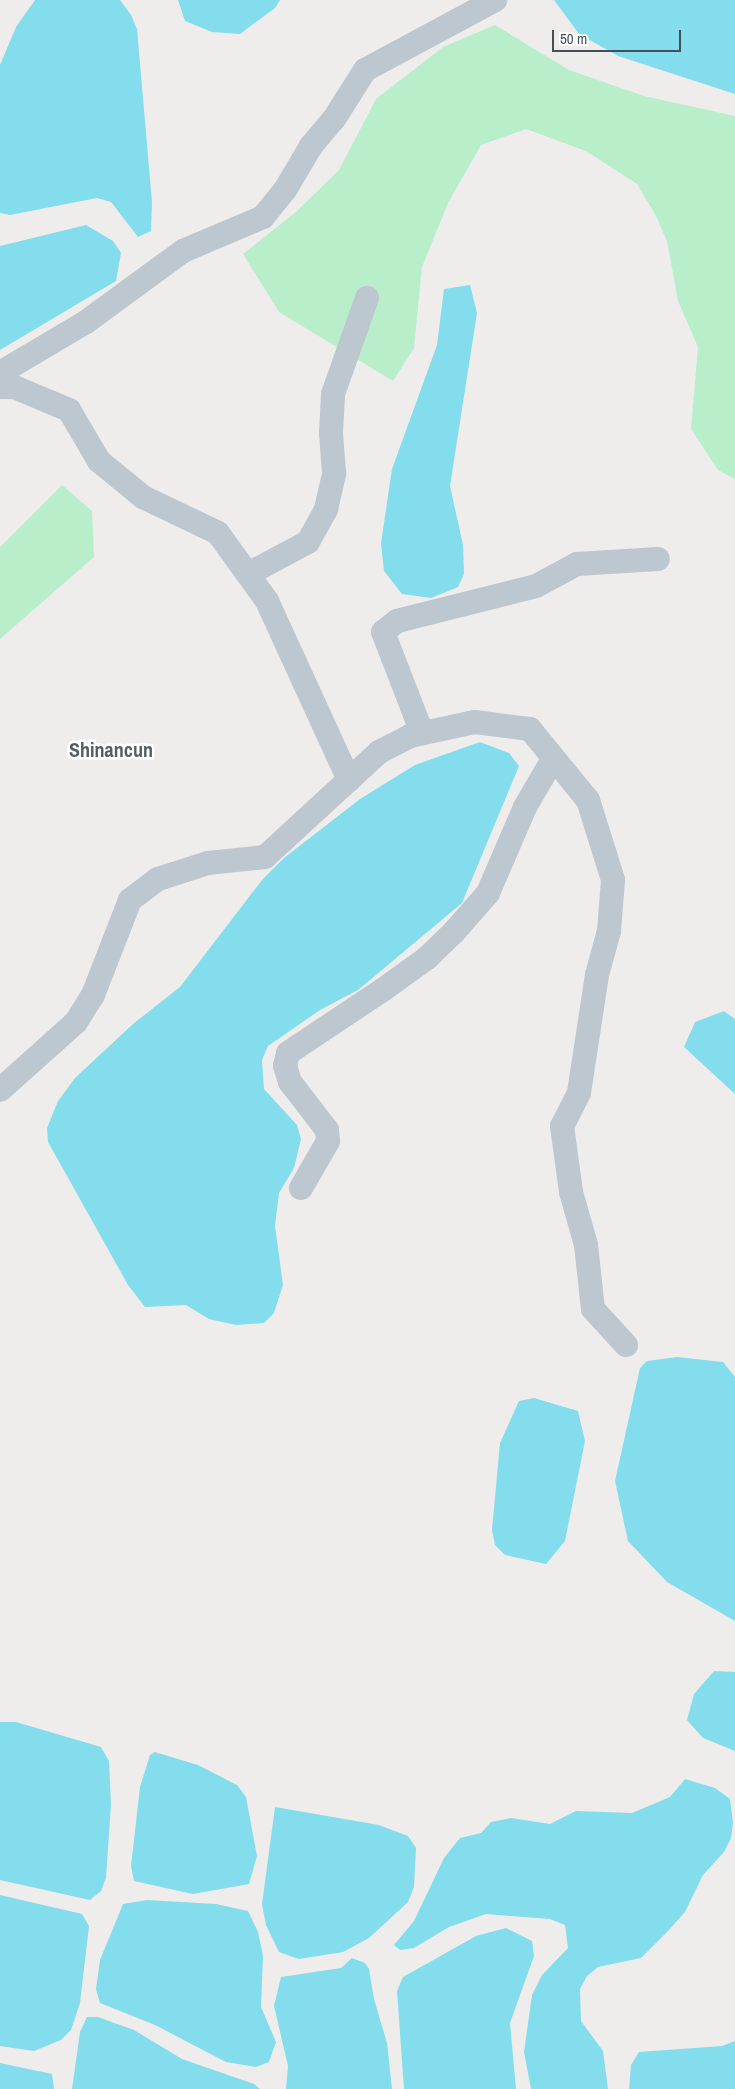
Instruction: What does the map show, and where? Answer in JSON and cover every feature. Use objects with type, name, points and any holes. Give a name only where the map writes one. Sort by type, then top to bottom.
[{"type":"street","points":[[0,373],[86,322],[183,251],[263,217],[285,190],[311,146],[334,119],[365,70],[495,0]]},
{"type":"street","points":[[248,574],[308,542],[326,509],[334,473],[331,433],[333,394],[367,298]]},
{"type":"street","points":[[0,387],[14,387],[69,410],[98,461],[143,497],[218,533],[268,601],[349,780]]},
{"type":"street","points":[[422,733],[383,632],[397,622],[536,586],[577,564],[658,559]]},
{"type":"street","points":[[0,1090],[76,1022],[93,994],[130,900],[158,879],[208,863],[265,857],[379,752],[422,733],[475,722],[530,729],[553,760],[588,800],[613,880],[609,931],[597,975],[579,1093],[562,1126],[571,1192],[586,1244],[592,1309],[626,1345]]},
{"type":"street","points":[[300,1188],[328,1141],[327,1130],[290,1082],[285,1066],[288,1053],[391,984],[454,932],[488,894],[525,807],[553,760]]},
{"type":"green space","points":[[495,25],[569,70],[644,96],[735,116],[735,479],[718,470],[691,429],[698,347],[678,301],[667,241],[656,216],[637,184],[586,151],[526,129],[481,145],[448,203],[422,267],[414,348],[393,381],[279,312],[243,254],[297,211],[339,170],[376,99],[443,47]]},
{"type":"green space","points":[[62,485],[92,511],[94,557],[0,639],[0,547]]},
{"type":"water","points":[[35,0],[120,0],[131,15],[137,29],[152,202],[151,231],[138,237],[111,202],[97,198],[10,215],[0,213],[0,65],[16,27]]},
{"type":"water","points":[[178,0],[280,0],[275,8],[240,34],[212,32],[185,21]]},
{"type":"water","points":[[554,0],[735,0],[735,94],[618,56],[579,34]]},
{"type":"water","points":[[86,225],[113,241],[121,253],[116,281],[0,350],[0,246]]},
{"type":"water","points":[[470,285],[477,313],[450,486],[463,545],[464,574],[458,587],[431,598],[402,594],[384,571],[381,543],[392,469],[437,345],[444,289]]},
{"type":"water","points":[[480,742],[509,753],[519,766],[462,903],[358,990],[320,1010],[268,1046],[262,1060],[264,1089],[297,1125],[301,1139],[294,1168],[279,1193],[275,1226],[283,1285],[274,1313],[264,1323],[236,1325],[209,1319],[186,1305],[145,1307],[128,1285],[48,1142],[47,1128],[58,1101],[75,1078],[133,1024],[180,987],[262,880],[284,858],[360,799],[415,765]]},
{"type":"water","points":[[724,1011],[735,1019],[735,1094],[684,1047],[695,1022]]},
{"type":"water","points":[[677,1357],[723,1362],[735,1377],[735,1621],[667,1582],[628,1541],[615,1481],[640,1368],[647,1361]]},
{"type":"water","points":[[534,1398],[578,1411],[585,1441],[565,1541],[546,1564],[505,1555],[495,1545],[492,1530],[500,1443],[519,1401]]},
{"type":"water","points":[[714,1671],[735,1672],[735,1751],[703,1738],[687,1720],[694,1694]]},
{"type":"water","points":[[0,1722],[16,1722],[101,1747],[109,1761],[111,1804],[106,1878],[101,1891],[90,1900],[0,1880]]},
{"type":"water","points":[[155,1752],[198,1765],[237,1785],[246,1797],[257,1856],[249,1884],[193,1894],[134,1881],[131,1866],[140,1787],[150,1755]]},
{"type":"water","points":[[685,1779],[715,1788],[730,1799],[733,1823],[731,1838],[724,1852],[703,1875],[685,1912],[641,1958],[598,1967],[587,1976],[580,1989],[581,2021],[603,2051],[608,2089],[531,2089],[524,2052],[532,1995],[542,1975],[568,1948],[565,1925],[550,1919],[486,1914],[449,1927],[414,1948],[400,1950],[394,1945],[414,1921],[444,1858],[460,1838],[481,1833],[491,1822],[511,1818],[550,1824],[576,1811],[632,1813],[670,1797]]},
{"type":"water","points":[[275,1807],[379,1825],[408,1836],[416,1848],[414,1887],[408,1902],[369,1938],[343,1952],[299,1959],[279,1952],[266,1925],[262,1904]]},
{"type":"water","points":[[0,1895],[82,1914],[89,1926],[80,2003],[71,2030],[61,2040],[34,2051],[0,2046]]},
{"type":"water","points":[[147,1900],[216,1904],[248,1911],[258,1932],[263,1956],[261,2007],[276,2042],[269,2062],[256,2067],[226,2062],[155,2025],[100,2003],[96,1989],[100,1960],[123,1904]]},
{"type":"water","points":[[506,1928],[532,1941],[534,1956],[510,2023],[516,2089],[404,2089],[397,1991],[403,1977],[476,1936]]},
{"type":"water","points":[[352,1958],[365,1963],[369,1969],[374,1999],[387,2043],[392,2089],[286,2089],[288,2066],[274,2006],[281,1977],[341,1968]]},
{"type":"water","points":[[87,2017],[98,2017],[134,2030],[182,2059],[254,2084],[260,2089],[72,2089],[80,2032]]},
{"type":"water","points":[[735,2041],[735,2089],[629,2089],[631,2065],[639,2052],[722,2046]]},
{"type":"water","points":[[0,2063],[52,2074],[54,2089],[0,2089]]},
{"type":"district","name":"Shinancun","points":[[111,749]]}]
